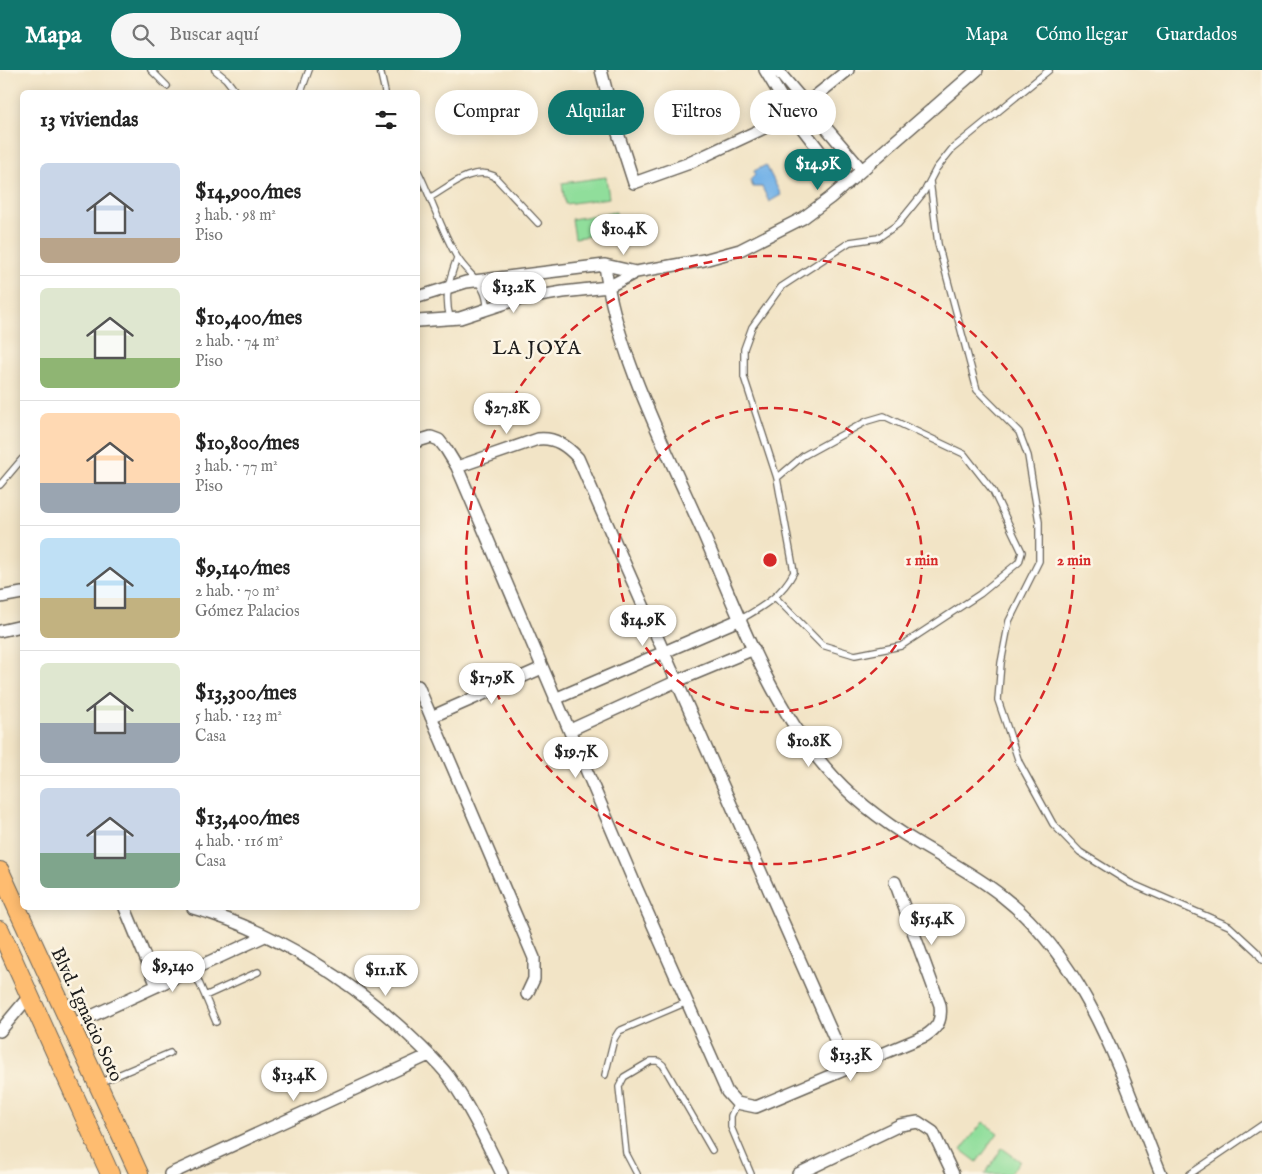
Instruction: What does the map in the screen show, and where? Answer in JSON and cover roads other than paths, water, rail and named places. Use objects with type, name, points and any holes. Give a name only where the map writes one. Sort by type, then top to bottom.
[{"type":"main road","name":"Blvd. Ignacio Soto","points":[[0,871],[18,903]]},
{"type":"main road","name":"Blvd. Ignacio Soto","points":[[21,910],[70,1026],[139,1174]]},
{"type":"main road","points":[[0,930],[31,994],[110,1174]]},
{"type":"street","points":[[601,70],[615,124],[634,183],[687,164],[750,135]]},
{"type":"street","points":[[765,70],[777,90]]},
{"type":"street","points":[[777,70],[795,90]]},
{"type":"street","points":[[824,90],[848,70]]},
{"type":"street","points":[[420,321],[473,316],[487,309],[515,300],[563,292],[608,288],[636,272],[704,260],[740,250],[803,218],[846,185],[977,70]]},
{"type":"street","points":[[808,135],[846,185]]},
{"type":"street","points":[[814,143],[825,135]]},
{"type":"street","points":[[833,135],[862,170]]},
{"type":"street","points":[[420,296],[447,287],[478,280],[605,265],[636,272]]},
{"type":"street","points":[[605,265],[608,288],[628,357],[661,438],[754,649],[776,693],[800,734],[825,767],[854,797],[879,818],[1001,895],[1028,918],[1061,957],[1084,992],[1107,1039],[1161,1174]]},
{"type":"street","points":[[420,440],[431,437],[439,440],[456,467],[687,1002],[727,1092],[737,1103],[756,1107],[934,1031],[941,1016],[940,1005],[895,882]]},
{"type":"street","points":[[456,467],[538,439],[547,438],[569,448],[578,458],[848,1069]]},
{"type":"street","points":[[0,597],[20,593]]},
{"type":"street","points":[[555,699],[741,619]]},
{"type":"street","points":[[0,631],[20,626]]},
{"type":"street","points":[[570,730],[676,680],[754,649]]},
{"type":"street","points":[[431,717],[542,668]]},
{"type":"street","points":[[420,691],[534,958],[534,979],[527,994]]},
{"type":"street","points":[[126,910],[157,986]]},
{"type":"street","points":[[197,910],[265,936],[306,958],[353,988],[392,1018],[449,1076],[502,1174]]},
{"type":"street","points":[[70,1026],[265,936]]},
{"type":"street","points":[[0,1031],[31,994]]},
{"type":"street","points":[[170,1174],[429,1055]]},
{"type":"street","points":[[800,1174],[900,1125],[918,1122],[934,1132],[953,1174]]},
{"type":"lane","points":[[151,70],[167,86]]},
{"type":"lane","points":[[215,70],[234,90]]},
{"type":"lane","points":[[302,90],[309,70]]},
{"type":"lane","points":[[380,70],[385,90]]},
{"type":"lane","points":[[741,619],[768,604],[788,585],[794,572],[777,478],[744,377],[744,350],[752,327],[781,287],[850,242],[878,238],[898,224],[924,192],[952,149],[1049,70]]},
{"type":"lane","points":[[431,197],[471,174],[479,171],[487,172],[494,176],[538,223]]},
{"type":"lane","points":[[420,175],[457,258],[478,280],[486,295],[487,309]]},
{"type":"lane","points":[[930,181],[938,244],[977,390],[1019,432],[1028,456],[1039,522],[1039,561],[1010,621],[1001,663],[998,700],[1019,762],[1053,824],[1080,852],[1130,883],[1229,926],[1257,952],[1262,960]]},
{"type":"lane","points":[[450,318],[446,304],[447,287],[457,258]]},
{"type":"lane","points":[[775,597],[822,645],[855,655],[900,646],[980,594],[1019,562],[1022,552],[993,491],[964,454],[884,416],[867,421],[803,456],[777,478]]},
{"type":"lane","points":[[0,485],[20,461]]},
{"type":"lane","points":[[193,969],[216,1022]]},
{"type":"lane","points":[[205,996],[258,972]]},
{"type":"lane","points":[[605,1076],[614,1039],[619,1031],[687,1002]]},
{"type":"lane","points":[[97,1084],[170,1053]]},
{"type":"lane","points":[[637,1174],[626,1153],[619,1087],[624,1077],[651,1061],[658,1061],[663,1065],[712,1150]]},
{"type":"lane","points":[[737,1103],[731,1116],[730,1127],[751,1174]]},
{"type":"lane","points":[[1190,1174],[1262,1125]]},
{"type":"water","points":[[766,165],[781,195],[769,202],[762,187],[753,187],[750,180],[755,175],[754,171]]},
{"type":"district","name":"LA JOYA","points":[[537,347]]}]
